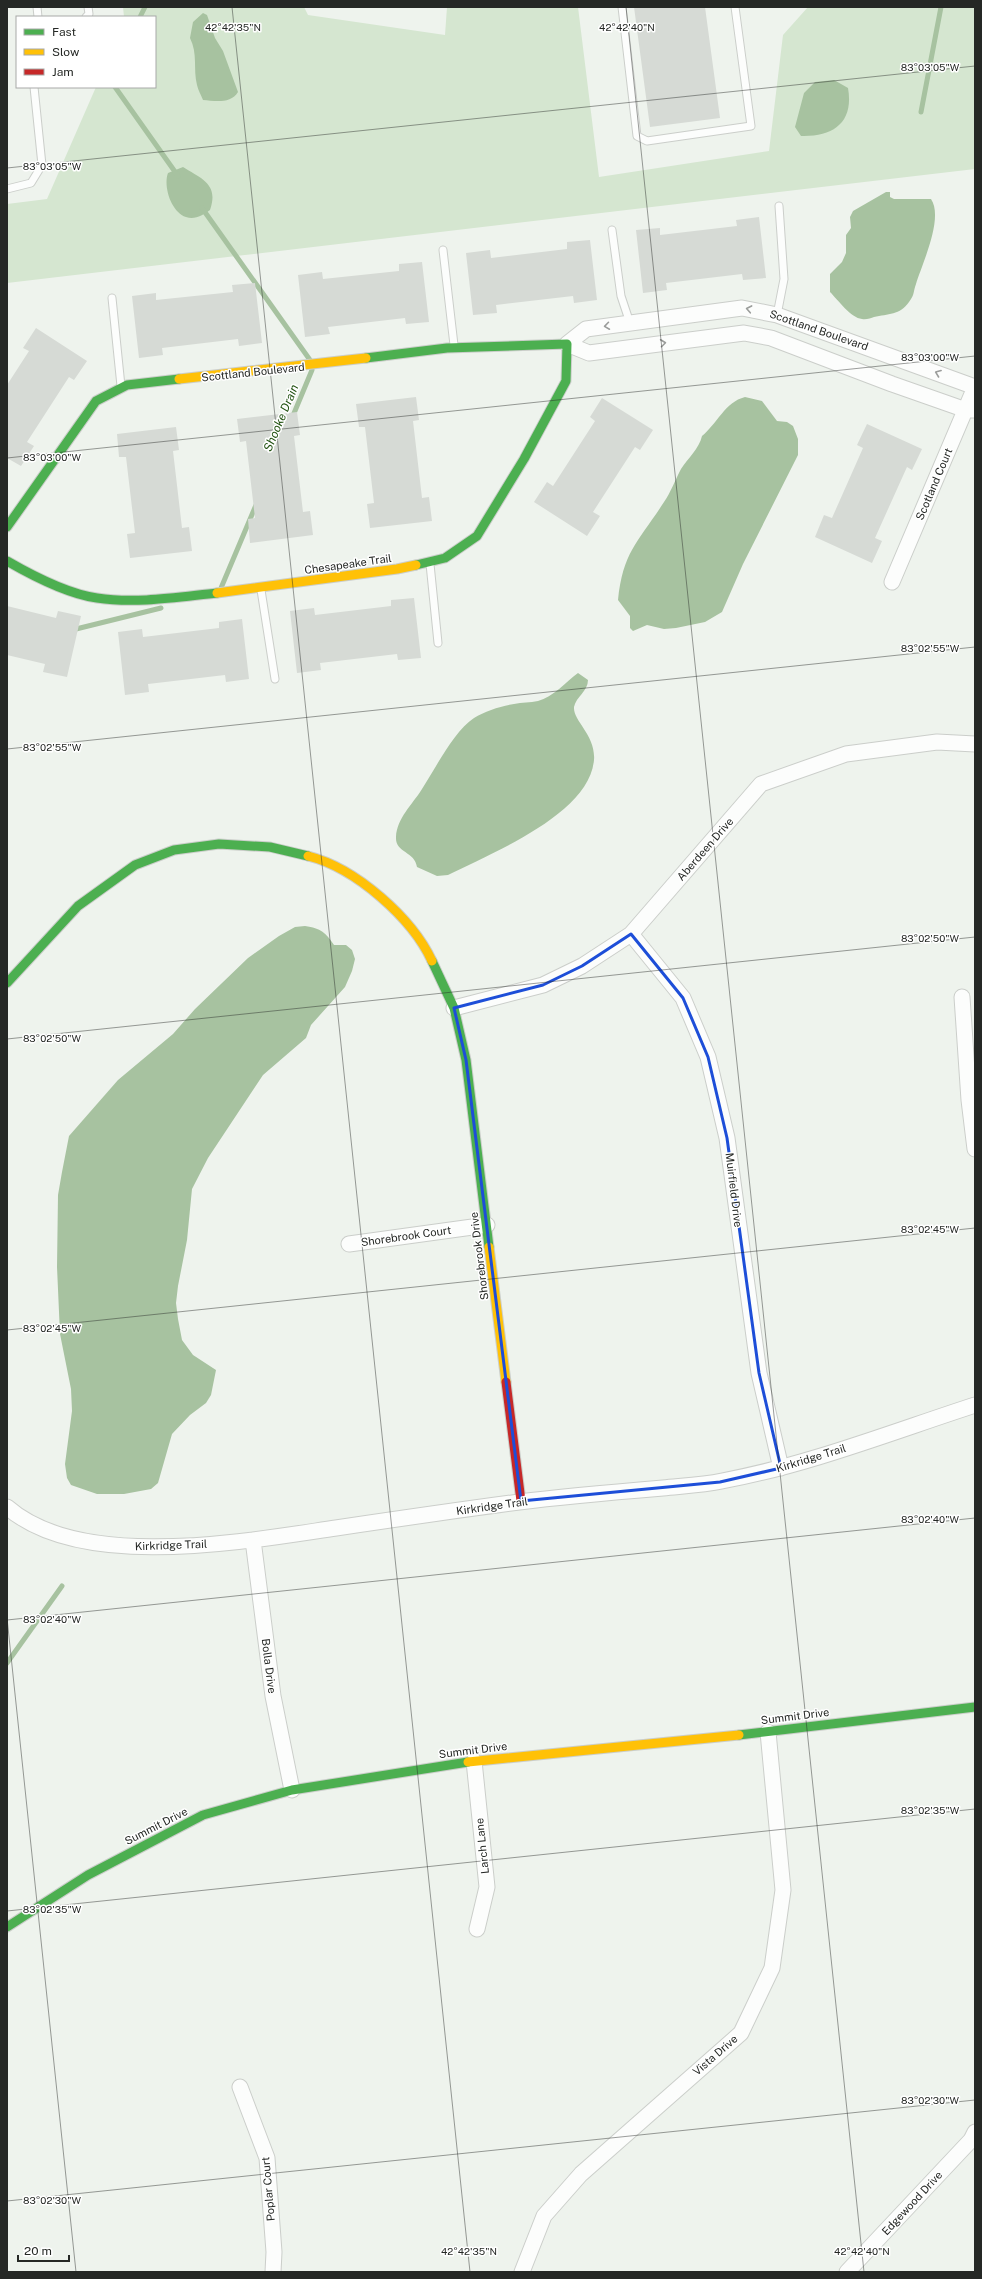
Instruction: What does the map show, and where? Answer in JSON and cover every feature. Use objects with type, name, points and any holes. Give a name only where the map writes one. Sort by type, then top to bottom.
[{"type":"street","name":"Scottland Boulevard","points":[[566,344],[586,329],[742,308],[777,314],[975,387]]},
{"type":"street","points":[[771,338],[777,314]]},
{"type":"street","points":[[630,323],[634,347]]},
{"type":"street","name":"Scottland Boulevard","points":[[7,527],[96,401],[127,385],[306,366],[454,347],[566,344],[589,353],[744,333],[771,338],[892,384],[970,410]]},
{"type":"street","name":"Chesapeake Trail","points":[[7,561],[39,580],[98,598],[152,598],[261,588],[397,569],[445,558],[477,536],[524,459],[566,381],[566,344]]},
{"type":"street","name":"Scotland Court","points":[[892,582],[970,410],[975,387]]},
{"type":"street","name":"Aberdeen Drive","points":[[454,1008],[543,985],[582,966],[631,934],[761,784],[846,754],[937,742],[975,744]]},
{"type":"street","name":"Shorebrook Drive","points":[[8,982],[78,906],[135,865],[174,850],[219,844],[270,846],[316,858],[358,878],[387,901],[426,948],[454,1008],[466,1060],[520,1502]]},
{"type":"street","name":"Muirfield Drive","points":[[631,934],[683,998],[708,1056],[727,1138],[759,1373],[781,1468]]},
{"type":"street","points":[[962,997],[969,1100],[975,1149]]},
{"type":"street","name":"Shorebrook Court","points":[[349,1244],[487,1224]]},
{"type":"street","name":"Kirkridge Trail","points":[[7,1507],[14,1513],[48,1530],[80,1540],[131,1546],[171,1547],[253,1540],[520,1502],[720,1482],[781,1468],[975,1405]]},
{"type":"street","name":"Bolla Drive","points":[[253,1540],[273,1696],[292,1790]]},
{"type":"street","name":"Summit Drive","points":[[7,1927],[88,1875],[203,1815],[292,1790],[474,1761],[768,1732],[975,1707]]},
{"type":"street","name":"Vista Drive","points":[[522,2272],[544,2216],[581,2174],[741,2033],[772,1968],[784,1890],[768,1732]]},
{"type":"street","name":"Larch Lane","points":[[474,1761],[486,1887],[477,1929]]},
{"type":"street","name":"Poplar Court","points":[[240,2087],[267,2158],[274,2252],[272,2272]]},
{"type":"street","name":"Edgewood Drive","points":[[847,2272],[974,2138]]},
{"type":"lane","points":[[622,7],[637,136],[647,141],[751,126],[735,7]]},
{"type":"lane","points":[[7,189],[31,183],[42,165],[34,88]]},
{"type":"lane","points":[[777,314],[784,279],[780,206]]},
{"type":"lane","points":[[612,230],[620,296],[630,323]]},
{"type":"lane","points":[[443,250],[454,347]]},
{"type":"lane","points":[[112,298],[122,388]]},
{"type":"lane","points":[[430,561],[438,643]]},
{"type":"lane","points":[[261,588],[275,679]]},
{"type":"highlighted area","points":[[631,934],[683,998],[708,1057],[727,1138],[759,1373],[781,1468],[720,1482],[521,1501],[466,1060],[454,1008],[543,985],[582,966]]},
{"type":"shaded area","points":[[123,7],[304,7],[308,15],[445,35],[447,7],[578,7],[599,177],[769,151],[783,35],[808,7],[975,7],[975,169],[7,283],[7,204],[47,199],[96,88],[156,88],[156,16],[124,16]]},
{"type":"shaded area","points":[[203,13],[207,15],[215,38],[223,51],[238,92],[235,96],[227,100],[203,100],[197,87],[195,56],[190,38],[193,22]]},
{"type":"shaded area","points":[[834,80],[848,88],[848,110],[844,118],[839,125],[823,134],[801,136],[795,127],[804,93],[815,82]]},
{"type":"shaded area","points":[[183,167],[207,183],[212,194],[210,210],[196,217],[186,217],[176,210],[172,204],[168,191],[168,173]]},
{"type":"shaded area","points":[[886,192],[890,192],[890,197],[894,199],[931,199],[935,217],[934,229],[913,295],[909,302],[898,312],[862,319],[849,312],[830,292],[830,274],[842,262],[846,253],[846,235],[851,228],[850,217],[853,211]]},
{"type":"shaded area","points":[[745,397],[762,401],[777,421],[787,422],[793,426],[798,439],[798,455],[743,564],[722,612],[705,622],[664,629],[647,625],[633,631],[630,628],[630,616],[618,600],[620,583],[628,558],[671,490],[681,469],[701,441],[702,436],[727,408]]},
{"type":"shaded area","points":[[578,673],[588,680],[586,687],[575,703],[574,707],[577,718],[592,743],[594,760],[588,780],[575,798],[557,815],[535,830],[448,875],[437,876],[417,867],[413,858],[399,846],[396,837],[397,830],[402,818],[459,732],[478,715],[488,711],[499,707],[535,702],[544,699],[554,693]]},
{"type":"shaded area","points":[[305,926],[319,930],[328,937],[334,945],[346,945],[352,950],[355,959],[352,971],[345,987],[311,1025],[306,1038],[263,1075],[208,1158],[192,1189],[187,1240],[176,1303],[182,1340],[193,1355],[216,1370],[211,1395],[206,1403],[190,1415],[172,1434],[158,1483],[151,1489],[124,1494],[97,1494],[71,1485],[67,1478],[65,1464],[72,1411],[71,1389],[60,1334],[57,1267],[58,1195],[69,1136],[118,1080],[173,1034],[195,1009],[248,958],[279,936],[295,927]]},
{"type":"building","points":[[634,7],[705,7],[720,118],[650,127]]},
{"type":"building","points":[[759,217],[766,278],[743,280],[742,274],[666,283],[667,290],[643,293],[636,230],[660,228],[660,235],[737,226],[736,220]]},
{"type":"building","points":[[590,240],[597,300],[574,303],[573,296],[496,305],[497,313],[473,315],[466,253],[490,250],[491,258],[567,249],[567,242]]},
{"type":"building","points":[[422,262],[429,322],[406,324],[405,318],[328,327],[330,334],[305,337],[298,275],[322,272],[323,279],[399,271],[399,264]]},
{"type":"building","points":[[255,283],[262,343],[239,346],[238,339],[162,348],[163,355],[139,358],[132,296],[156,293],[156,300],[233,292],[232,285]]},
{"type":"building","points":[[36,328],[87,361],[74,380],[69,377],[27,442],[34,446],[21,466],[7,458],[7,385],[29,351],[23,348]]},
{"type":"building","points":[[416,397],[419,420],[413,421],[422,498],[429,497],[432,521],[370,528],[367,504],[374,503],[365,427],[359,427],[356,404]]},
{"type":"building","points":[[602,398],[653,430],[640,450],[635,447],[593,512],[600,516],[587,536],[534,502],[547,482],[553,486],[595,421],[590,417]]},
{"type":"building","points":[[297,412],[300,435],[294,436],[303,512],[310,511],[313,535],[250,543],[248,519],[255,518],[246,441],[240,442],[237,419]]},
{"type":"building","points":[[867,424],[922,449],[912,470],[907,467],[875,538],[882,541],[872,563],[815,537],[824,515],[832,518],[863,448],[857,445]]},
{"type":"building","points":[[176,427],[179,450],[173,451],[182,528],[189,527],[192,551],[130,558],[127,534],[135,533],[126,457],[119,457],[117,434]]},
{"type":"building","points":[[414,598],[421,658],[398,660],[397,654],[320,663],[321,670],[297,673],[290,611],[314,608],[315,615],[391,606],[391,600]]},
{"type":"building","points":[[7,606],[56,618],[58,611],[81,616],[67,677],[43,672],[45,664],[7,655]]},
{"type":"building","points":[[242,619],[249,679],[226,682],[225,675],[148,684],[149,692],[125,695],[118,632],[142,629],[143,637],[219,628],[219,622]]},
{"type":"waterway","name":"Shooke Drain","points":[[140,16],[145,7]]},
{"type":"waterway","points":[[921,112],[941,7]]},
{"type":"waterway","name":"Shooke Drain","points":[[116,88],[178,176]]},
{"type":"waterway","name":"Shooke Drain","points":[[202,208],[310,360]]},
{"type":"waterway","name":"Shooke Drain","points":[[292,418],[312,370]]},
{"type":"waterway","name":"Shooke Drain","points":[[221,588],[256,505]]},
{"type":"waterway","name":"Shooke Drain","points":[[72,630],[161,608]]},
{"type":"waterway","points":[[7,1663],[62,1586]]},
{"type":"traffic: fast","points":[[366,358],[447,348],[567,344],[566,381],[524,459],[477,536],[445,558],[416,565]]},
{"type":"traffic: fast","points":[[7,527],[96,401],[127,385],[179,379]]},
{"type":"traffic: fast","points":[[7,561],[39,578],[74,593],[97,598],[112,600],[142,600],[217,593]]},
{"type":"traffic: fast","points":[[7,983],[78,906],[135,865],[174,850],[219,844],[270,847],[308,856]]},
{"type":"traffic: fast","points":[[432,961],[454,1008],[466,1060],[489,1247]]},
{"type":"traffic: fast","points":[[739,1735],[975,1707]]},
{"type":"traffic: fast","points":[[7,1927],[88,1875],[203,1815],[292,1790],[468,1762]]},
{"type":"traffic: slow","points":[[179,379],[366,358]]},
{"type":"traffic: slow","points":[[217,593],[397,569],[416,565]]},
{"type":"traffic: slow","points":[[308,856],[326,862],[345,871],[380,897],[397,912],[411,928],[432,961]]},
{"type":"traffic: slow","points":[[489,1247],[506,1382]]},
{"type":"traffic: slow","points":[[468,1762],[739,1735]]},
{"type":"traffic: jam","points":[[506,1382],[521,1501]]}]
